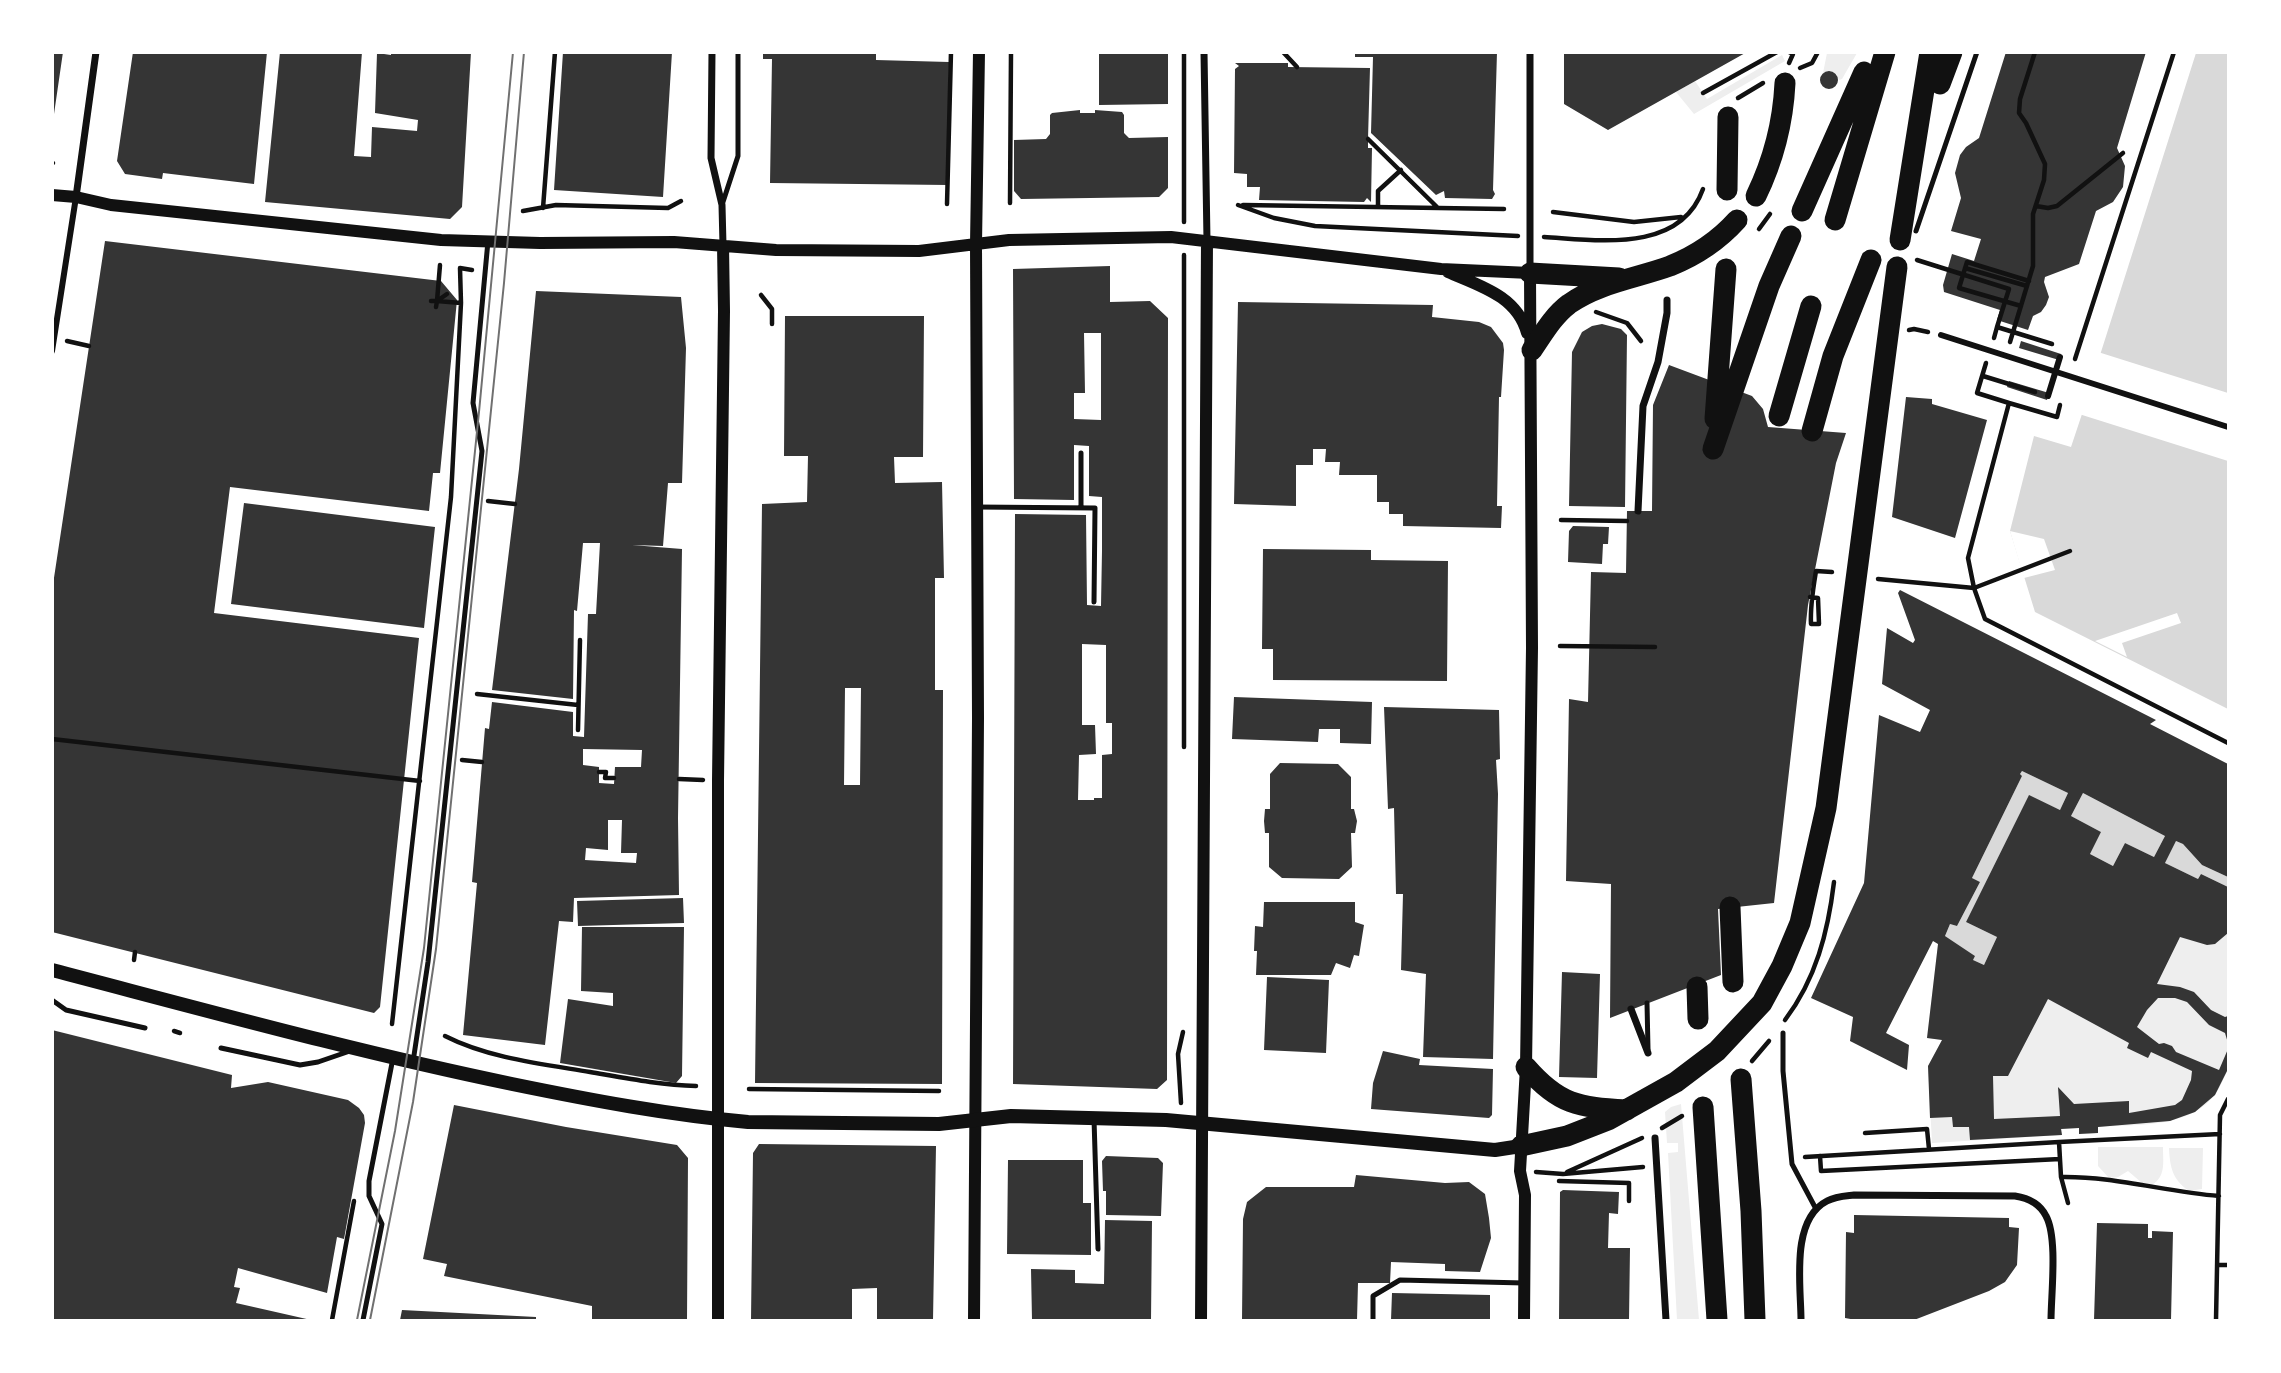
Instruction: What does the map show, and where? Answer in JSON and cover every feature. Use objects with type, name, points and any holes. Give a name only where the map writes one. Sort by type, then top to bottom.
[{"type":"highway","points":[[1835,220],[1885,52]]},
{"type":"highway","points":[[1908,235],[1930,52]]},
{"type":"highway","points":[[1940,84],[1952,52]]},
{"type":"highway","points":[[1802,211],[1864,72]]},
{"type":"highway","points":[[1756,195],[1779,136],[1784,113],[1785,83]]},
{"type":"highway","points":[[1727,190],[1728,117]]},
{"type":"highway","points":[[1532,350],[1551,322],[1568,305],[1595,290],[1672,265],[1693,255],[1713,242],[1737,220]]},
{"type":"highway","points":[[1726,269],[1713,449],[1769,286],[1791,236]]},
{"type":"highway","points":[[1812,431],[1833,356],[1871,260]]},
{"type":"highway","points":[[1521,1146],[1585,1129],[1676,1083],[1717,1051],[1762,1003],[1782,967],[1800,923],[1826,808],[1897,267]]},
{"type":"highway","points":[[1530,273],[1630,278]]},
{"type":"highway","points":[[1779,416],[1811,306]]},
{"type":"highway","points":[[1730,907],[1733,982]]},
{"type":"highway","points":[[1697,987],[1698,1018]]},
{"type":"highway","points":[[1526,1067],[1553,1095],[1585,1107],[1627,1110]]},
{"type":"highway","points":[[1741,1079],[1751,1211],[1755,1321]]},
{"type":"highway","points":[[1703,1107],[1717,1321]]},
{"type":"main road","points":[[52,970],[413,1062],[556,1093],[717,1119],[748,1122],[939,1124],[1011,1116],[1094,1118],[1202,1122],[1495,1150],[1521,1146]]},
{"type":"street","points":[[52,351],[96,52]]},
{"type":"street","points":[[712,52],[711,158],[722,205],[723,245],[718,1321]]},
{"type":"street","points":[[974,1321],[978,668],[976,244],[979,52]]},
{"type":"street","points":[[1201,1321],[1207,241],[1204,52]]},
{"type":"street","points":[[1524,1321],[1525,1195],[1520,1171],[1526,1067],[1532,648],[1530,52]]},
{"type":"street","points":[[52,195],[111,205],[441,240],[674,242],[776,250],[919,251],[1024,239],[1171,237],[1441,269],[1530,273]]},
{"type":"street","points":[[1441,269],[1489,290],[1517,310],[1532,350]]},
{"type":"street","points":[[1638,511],[1643,406],[1658,362],[1667,300]]},
{"type":"street","points":[[1941,335],[2228,427]]},
{"type":"street","points":[[2048,396],[2060,357]]},
{"type":"street","points":[[1631,1009],[1648,1052]]},
{"type":"street","points":[[1655,1138],[1666,1321]]},
{"type":"street","points":[[1801,1321],[1802,1235],[1816,1209],[1826,1201],[1854,1195],[2026,1198],[2046,1216],[2052,1240],[2051,1321]]},
{"type":"lane","points":[[722,205],[738,156],[738,52]]},
{"type":"lane","points":[[1908,235],[1977,52]]},
{"type":"lane","points":[[413,1062],[428,962],[482,451],[473,403],[488,241]]},
{"type":"lane","points":[[1081,453],[1081,508]]},
{"type":"lane","points":[[976,507],[1095,508],[1094,602]]},
{"type":"lane","points":[[52,1000],[66,1010],[145,1028]]},
{"type":"lane","points":[[1647,1003],[1648,1052]]},
{"type":"lane","points":[[1783,1033],[1783,1071],[1791,1154],[1796,1171],[1816,1209]]},
{"type":"lane","points":[[221,1048],[300,1065],[318,1062],[356,1048]]},
{"type":"lane","points":[[363,1321],[382,1224],[369,1196],[369,1181],[393,1057]]},
{"type":"lane","points":[[1094,1118],[1098,1249]]},
{"type":"lane","points":[[1373,1321],[1373,1296],[1400,1280],[1524,1283]]},
{"type":"path","points":[[543,208],[555,52]]},
{"type":"path","points":[[947,204],[951,52]]},
{"type":"path","points":[[1010,204],[1011,52]]},
{"type":"path","points":[[1184,52],[1184,190]]},
{"type":"path","points":[[1283,52],[1297,67]]},
{"type":"path","points":[[1703,93],[1777,52]]},
{"type":"path","points":[[2006,356],[2033,266],[2033,214],[2044,180],[2045,164],[2019,113],[2020,99],[2035,52]]},
{"type":"path","points":[[2074,361],[2174,52]]},
{"type":"path","points":[[1368,139],[1438,208]]},
{"type":"path","points":[[2036,206],[2057,206],[2123,153]]},
{"type":"path","points":[[1378,207],[1378,191],[1401,170]]},
{"type":"path","points":[[1540,237],[1630,240],[1644,238],[1666,229],[1684,217],[1692,209],[1705,185]]},
{"type":"path","points":[[523,211],[556,205],[668,208],[681,201]]},
{"type":"path","points":[[1504,209],[1238,205],[1274,218],[1315,226],[1526,236]]},
{"type":"path","points":[[1553,212],[1615,221],[1656,221],[1684,217]]},
{"type":"path","points":[[435,303],[440,265]]},
{"type":"path","points":[[392,1024],[451,497],[461,303],[460,268]]},
{"type":"path","points":[[2021,306],[1959,288],[1965,268],[2028,284]]},
{"type":"path","points":[[1981,280],[2009,289],[1997,327]]},
{"type":"path","points":[[435,303],[447,294]]},
{"type":"path","points":[[761,295],[772,309],[772,324]]},
{"type":"path","points":[[435,303],[461,303]]},
{"type":"path","points":[[1184,303],[1184,756]]},
{"type":"path","points":[[1594,311],[1627,323],[1640,341]]},
{"type":"path","points":[[2048,396],[1983,376],[1977,393],[2057,417]]},
{"type":"path","points":[[2010,403],[1968,558],[1973,588],[1985,619],[2228,743]]},
{"type":"path","points":[[477,499],[515,504]]},
{"type":"path","points":[[1562,520],[1627,522]]},
{"type":"path","points":[[1878,579],[1973,588],[2070,551]]},
{"type":"path","points":[[1810,597],[1818,598],[1819,624],[1811,624],[1810,611],[1816,571],[1832,572]]},
{"type":"path","points":[[578,730],[580,640]]},
{"type":"path","points":[[1560,646],[1655,647]]},
{"type":"path","points":[[477,694],[578,705]]},
{"type":"path","points":[[52,739],[420,780]]},
{"type":"path","points":[[599,772],[606,772],[605,778],[614,778]]},
{"type":"path","points":[[134,960],[135,952]]},
{"type":"path","points":[[1178,1083],[1178,1054],[1184,1024]]},
{"type":"path","points":[[444,1036],[463,1045],[546,1065],[671,1086],[696,1086]]},
{"type":"path","points":[[750,1089],[939,1091]]},
{"type":"path","points":[[2216,1321],[2220,1115],[2228,1099]]},
{"type":"path","points":[[1865,1133],[1927,1129],[1929,1149]]},
{"type":"path","points":[[1876,1153],[2220,1134]]},
{"type":"path","points":[[2059,1142],[2061,1177],[2068,1203]]},
{"type":"path","points":[[1563,1174],[1625,1146]]},
{"type":"path","points":[[1819,1156],[1821,1171],[2060,1159]]},
{"type":"path","points":[[1550,1173],[1608,1169]]},
{"type":"path","points":[[2061,1177],[2085,1177],[2182,1193],[2219,1196]]},
{"type":"path","points":[[1559,1181],[1629,1183],[1629,1201]]},
{"type":"path","points":[[332,1321],[355,1198]]},
{"type":"path","points":[[2217,1265],[2228,1265]]},
{"type":"shaded area","points":[[1827,53],[1857,53],[1842,79],[1839,80],[1831,71],[1823,73]]},
{"type":"shaded area","points":[[2196,53],[2228,53],[2228,709],[2035,612],[2010,531],[2034,436],[2071,447],[2088,396],[2102,400],[2109,379],[2094,374]]},
{"type":"shaded area","points":[[1782,55],[1785,61],[1694,114],[1676,92],[1695,81],[1707,99]]},
{"type":"shaded area","points":[[2022,771],[2068,793],[2060,810],[2029,796],[1966,922],[1997,937],[1984,965],[1973,960],[1975,956],[1945,936],[1950,924],[1957,926],[1980,882],[1972,878],[2022,776]]},
{"type":"shaded area","points":[[2083,793],[2165,836],[2154,857],[2125,843],[2113,866],[2090,854],[2101,832],[2071,816]]},
{"type":"shaded area","points":[[2176,841],[2183,844],[2202,865],[2228,877],[2228,887],[2201,874],[2198,879],[2165,863]]},
{"type":"shaded area","points":[[2201,874],[2228,887],[2228,1069],[2218,1090],[2205,1105],[2178,1119],[2098,1127],[2098,1133],[2079,1134],[2079,1128],[2062,1129],[2062,1135],[1932,1143],[1928,1066],[1942,1040],[1927,1038],[1938,944],[1975,956],[1974,960],[2123,1032]]},
{"type":"shaded area","points":[[1681,1104],[1699,1320],[1677,1320],[1668,1153],[1678,1152],[1678,1143],[1667,1143],[1665,1112]]},
{"type":"shaded area","points":[[2098,1147],[2163,1147],[2160,1178],[2152,1185],[2142,1183],[2128,1171],[2118,1177],[2109,1178],[2098,1166]]},
{"type":"shaded area","points":[[2169,1148],[2203,1148],[2202,1189],[2189,1191],[2179,1182],[2171,1167]]},
{"type":"pier","points":[[2098,352],[2228,393],[2228,461],[2079,414],[2085,393],[2100,396],[2105,381],[2091,375]]},
{"type":"pier","points":[[2010,531],[2044,539],[2055,570],[2024,578]]},
{"type":"pier","points":[[2177,613],[2181,623],[2122,643],[2127,657],[2095,641]]},
{"type":"building","points":[[52,52],[63,52],[54,114],[52,114]]},
{"type":"building","points":[[133,52],[267,52],[254,184],[163,173],[162,179],[125,174],[117,161]]},
{"type":"building","points":[[280,52],[362,52],[354,156],[371,157],[372,127],[417,131],[418,120],[375,113],[377,53],[391,55],[391,52],[471,52],[462,207],[450,219],[265,202]]},
{"type":"building","points":[[563,52],[672,52],[663,197],[554,190]]},
{"type":"building","points":[[763,52],[876,52],[876,60],[949,62],[948,185],[770,183],[772,59],[763,59]]},
{"type":"building","points":[[1099,52],[1168,52],[1168,104],[1099,105]]},
{"type":"building","points":[[1355,52],[1497,52],[1495,194],[1492,199],[1445,198],[1444,191],[1436,195],[1371,133],[1373,57],[1355,57]]},
{"type":"building","points":[[1564,52],[1747,52],[1608,130],[1564,104]]},
{"type":"building","points":[[2006,52],[2146,52],[2117,148],[2125,166],[2123,187],[2113,202],[2096,211],[2079,264],[2045,277],[2049,297],[2041,312],[2033,316],[2028,330],[1997,320],[2000,310],[1944,292],[1943,285],[1952,254],[1974,261],[1981,239],[1951,231],[1961,198],[1955,173],[1960,155],[1979,138]]},
{"type":"building","points":[[1235,63],[1370,68],[1368,148],[1372,148],[1371,202],[1367,198],[1364,202],[1259,200],[1260,187],[1247,187],[1247,174],[1234,173],[1235,69],[1239,66]]},
{"type":"building","points":[[1829,71],[1835,74],[1838,80],[1835,86],[1829,89],[1823,86],[1820,80],[1823,74]]},
{"type":"building","points":[[1080,110],[1080,113],[1095,113],[1095,110],[1122,112],[1124,133],[1129,138],[1168,137],[1168,188],[1159,197],[1021,199],[1014,191],[1014,140],[1046,139],[1050,134],[1052,113]]},
{"type":"building","points":[[105,241],[441,281],[457,300],[440,473],[433,473],[429,511],[230,487],[214,613],[419,638],[380,1007],[374,1013],[52,932],[52,591]]},
{"type":"building","points":[[1110,266],[1110,302],[1150,301],[1168,318],[1167,1080],[1157,1089],[1013,1084],[1015,514],[1086,515],[1087,605],[1101,606],[1102,497],[1089,496],[1089,446],[1074,445],[1074,500],[1014,499],[1013,269]],"holes":[[[1084,333],[1101,333],[1101,420],[1074,419],[1074,393],[1085,393]],[[1082,644],[1106,645],[1106,723],[1112,723],[1112,754],[1102,755],[1102,798],[1094,800],[1078,800],[1079,755],[1096,754],[1095,725],[1082,725]]]},
{"type":"building","points":[[536,291],[681,297],[686,348],[682,483],[668,483],[663,546],[632,545],[682,549],[679,895],[574,898],[573,922],[559,921],[545,1045],[463,1035],[477,883],[472,882],[485,728],[489,729],[492,702],[573,712],[573,736],[584,737],[588,614],[596,614],[600,543],[583,543],[577,611],[574,610],[573,699],[492,690],[519,469]],"holes":[[[583,749],[642,750],[641,767],[615,767],[614,784],[599,783],[599,767],[583,765]],[[608,820],[622,820],[621,853],[637,853],[636,863],[585,860],[586,848],[608,850]]]},
{"type":"building","points":[[1238,302],[1433,305],[1432,317],[1479,322],[1491,327],[1503,343],[1504,350],[1499,397],[1497,506],[1502,506],[1501,528],[1403,526],[1403,514],[1389,514],[1389,502],[1377,502],[1377,475],[1339,475],[1340,462],[1325,462],[1326,449],[1313,449],[1313,465],[1296,465],[1296,506],[1234,504]]},
{"type":"building","points":[[785,316],[924,316],[923,457],[894,457],[895,483],[942,482],[944,578],[935,578],[935,690],[943,690],[942,1084],[755,1083],[762,504],[807,502],[808,456],[784,456]],"holes":[[[845,688],[861,688],[860,785],[844,785]]]},
{"type":"building","points":[[1602,324],[1621,329],[1627,335],[1625,507],[1569,506],[1572,352],[1582,332]]},
{"type":"building","points":[[2021,341],[2061,354],[2059,360],[2019,348]]},
{"type":"building","points":[[1669,365],[1752,396],[1763,409],[1768,427],[1846,433],[1836,463],[1808,605],[1774,903],[1718,909],[1721,975],[1610,1018],[1611,884],[1566,881],[1569,699],[1588,702],[1591,572],[1626,573],[1627,511],[1652,511],[1653,405]]},
{"type":"building","points":[[2009,381],[2049,393],[2047,400],[2007,387]]},
{"type":"building","points":[[1906,397],[1932,399],[1932,404],[1987,420],[1955,538],[1892,517]]},
{"type":"building","points":[[244,503],[435,527],[424,628],[231,604]]},
{"type":"building","points":[[1573,526],[1609,527],[1608,544],[1603,544],[1602,564],[1568,562],[1569,531]]},
{"type":"building","points":[[1263,549],[1371,550],[1371,560],[1448,561],[1447,681],[1273,680],[1273,649],[1262,649]]},
{"type":"building","points":[[1900,590],[2156,720],[2150,724],[2228,764],[2228,877],[2202,865],[2183,844],[2176,841],[2165,863],[2198,879],[2201,874],[2228,887],[2228,933],[2215,944],[2207,945],[2180,937],[2157,984],[2194,992],[2211,1010],[2228,1016],[2228,1043],[2225,1033],[2209,1025],[2187,1002],[2175,998],[2158,998],[2137,1027],[2159,1044],[2172,1046],[2176,1052],[2219,1070],[2228,1049],[2228,1069],[2215,1095],[2195,1112],[2170,1121],[2098,1127],[2098,1133],[2079,1134],[2079,1128],[2061,1129],[2062,1135],[1970,1140],[1969,1127],[1953,1127],[1952,1117],[1930,1118],[1928,1066],[1942,1040],[1927,1038],[1938,944],[1933,941],[1886,1033],[1909,1045],[1907,1070],[1850,1041],[1853,1017],[1811,998],[1864,883],[1879,715],[1920,732],[1930,710],[1882,684],[1887,628],[1913,643],[1915,640],[1898,593]],"holes":[[[2022,771],[2068,793],[2060,810],[2029,795],[1966,922],[1997,937],[1984,965],[1973,960],[1975,956],[1945,936],[1950,924],[1957,926],[1980,882],[1972,878],[2022,776]],[[2083,793],[2165,836],[2154,857],[2125,843],[2113,866],[2090,854],[2101,832],[2071,816]],[[2048,999],[2129,1043],[2127,1048],[2148,1058],[2151,1052],[2192,1071],[2182,1100],[2175,1105],[2129,1113],[2129,1101],[2074,1104],[2058,1087],[2060,1116],[1994,1119],[1993,1076],[2008,1076]]]},
{"type":"building","points":[[1234,697],[1372,702],[1371,744],[1340,743],[1340,729],[1319,729],[1318,742],[1232,739]]},
{"type":"building","points":[[1384,707],[1499,710],[1500,759],[1496,760],[1498,794],[1493,1059],[1423,1057],[1426,974],[1401,970],[1403,894],[1396,894],[1394,808],[1388,809]]},
{"type":"building","points":[[1280,763],[1338,764],[1351,777],[1351,809],[1354,809],[1357,821],[1355,833],[1351,833],[1352,867],[1339,879],[1282,878],[1269,867],[1269,833],[1265,833],[1265,809],[1270,809],[1270,774]]},
{"type":"building","points":[[683,898],[684,923],[578,926],[577,901]]},
{"type":"building","points":[[1264,902],[1355,902],[1355,922],[1364,925],[1359,956],[1354,955],[1350,968],[1336,963],[1331,975],[1256,975],[1255,926],[1263,927]]},
{"type":"building","points":[[582,927],[684,927],[682,1076],[676,1083],[560,1063],[568,999],[613,1006],[613,993],[581,991]]},
{"type":"building","points":[[1562,972],[1600,974],[1597,1078],[1559,1077]]},
{"type":"building","points":[[1267,977],[1329,980],[1326,1053],[1264,1050]]},
{"type":"building","points":[[52,1030],[232,1075],[231,1088],[268,1082],[348,1100],[359,1108],[365,1123],[344,1239],[337,1237],[327,1293],[238,1268],[234,1287],[240,1288],[236,1303],[311,1320],[52,1320]]},
{"type":"building","points":[[1383,1051],[1420,1059],[1419,1065],[1493,1069],[1492,1115],[1489,1118],[1371,1109],[1373,1083]]},
{"type":"building","points":[[454,1105],[677,1145],[688,1158],[687,1320],[592,1320],[592,1306],[444,1276],[447,1264],[423,1259]]},
{"type":"building","points":[[759,1144],[936,1146],[933,1320],[877,1320],[877,1288],[852,1289],[852,1320],[751,1320],[753,1153]]},
{"type":"building","points":[[1106,1156],[1158,1158],[1163,1163],[1161,1216],[1106,1215],[1102,1161]]},
{"type":"building","points":[[1008,1160],[1083,1160],[1083,1203],[1091,1203],[1091,1255],[1007,1254]]},
{"type":"building","points":[[1356,1175],[1445,1183],[1469,1182],[1485,1194],[1491,1238],[1480,1272],[1445,1271],[1445,1264],[1391,1262],[1390,1283],[1358,1283],[1357,1320],[1242,1320],[1243,1219],[1247,1202],[1266,1187],[1354,1187]]},
{"type":"building","points":[[1560,1192],[1619,1192],[1618,1214],[1609,1213],[1608,1248],[1630,1248],[1629,1320],[1559,1320]]},
{"type":"building","points":[[1854,1215],[2009,1218],[2009,1227],[2019,1228],[2017,1265],[2005,1282],[1989,1291],[1914,1320],[1845,1318],[1846,1232],[1854,1233]]},
{"type":"building","points":[[1105,1220],[1152,1221],[1151,1320],[1032,1320],[1031,1269],[1075,1270],[1075,1283],[1104,1284]]},
{"type":"building","points":[[2097,1223],[2148,1224],[2148,1238],[2152,1238],[2152,1231],[2173,1232],[2171,1320],[2094,1320]]},
{"type":"building","points":[[1392,1293],[1490,1295],[1490,1320],[1391,1320]]},
{"type":"building","points":[[402,1310],[536,1317],[536,1320],[400,1320]]},
{"type":"tram line","points":[[357,1320],[395,1131],[424,948],[513,52]]},
{"type":"tram line","points":[[370,1320],[413,1102],[436,949],[504,283],[524,52]]}]
